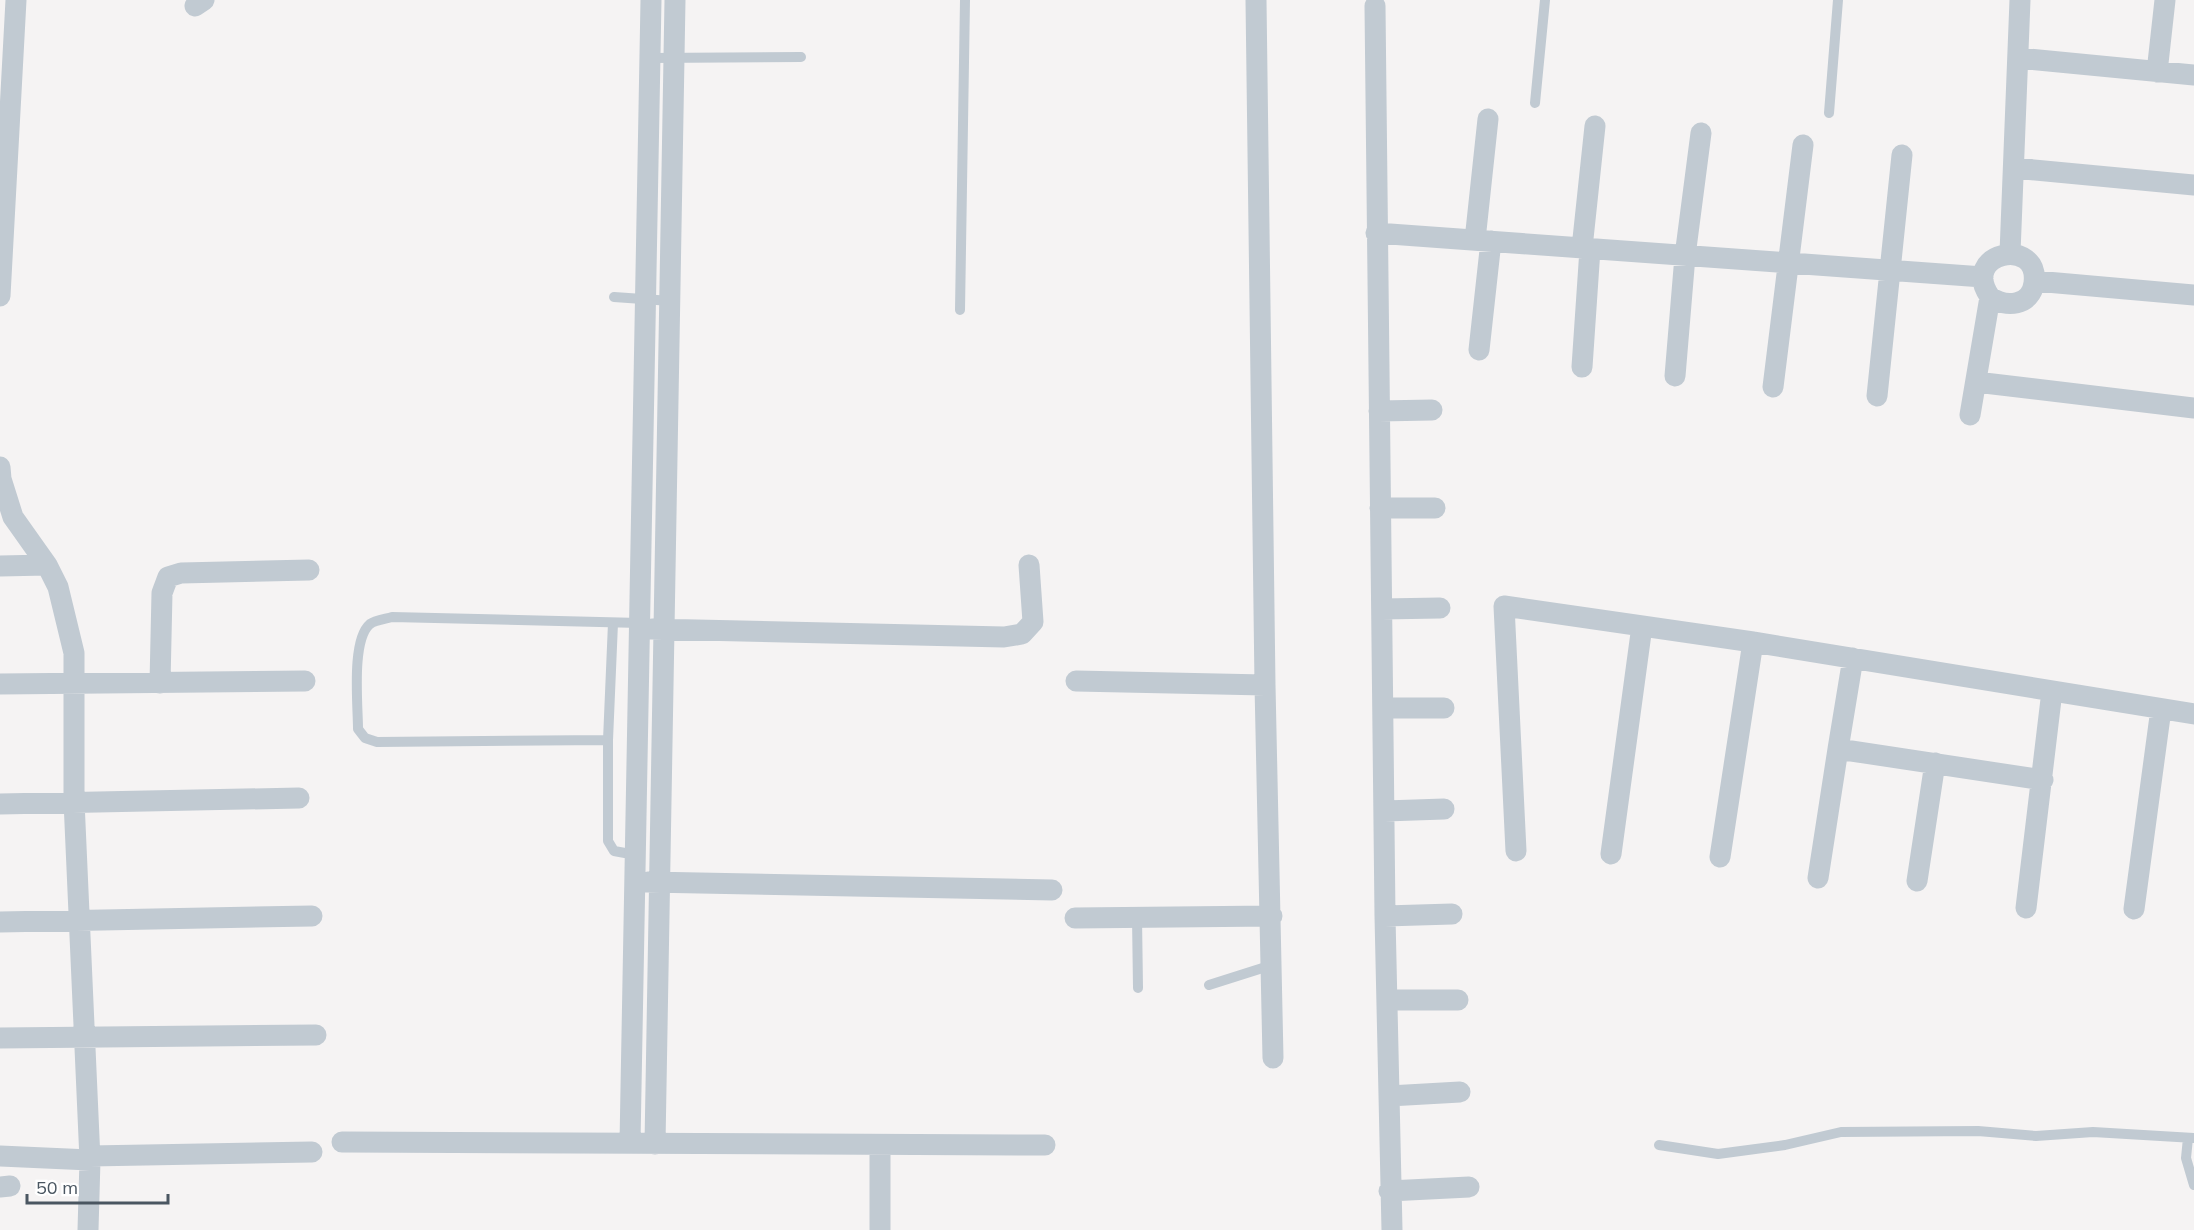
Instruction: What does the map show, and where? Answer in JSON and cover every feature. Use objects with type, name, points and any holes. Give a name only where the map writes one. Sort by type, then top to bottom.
[{"type":"street","points":[[0,296],[8,33],[16,0]]},
{"type":"street","points":[[630,1143],[651,0]]},
{"type":"street","points":[[655,1144],[675,0]]},
{"type":"street","points":[[1256,0],[1265,685],[1272,916],[1273,1058]]},
{"type":"street","points":[[2010,254],[2020,0]]},
{"type":"street","points":[[2157,72],[2164,0]]},
{"type":"street","points":[[1376,6],[1376,233],[1389,1191],[1392,1230]]},
{"type":"street","points":[[2018,58],[2194,75]]},
{"type":"street","points":[[1479,350],[1488,119]]},
{"type":"street","points":[[1582,367],[1586,248],[1595,126]]},
{"type":"street","points":[[1675,376],[1685,256],[1701,133]]},
{"type":"street","points":[[1773,387],[1803,145]]},
{"type":"street","points":[[1877,396],[1902,155]]},
{"type":"street","points":[[2014,168],[2194,185]]},
{"type":"street","points":[[647,230],[671,231]]},
{"type":"street","points":[[1376,233],[1983,277]]},
{"type":"street","points":[[2010,254],[2018,255],[2031,265],[2035,281],[2028,295],[2015,304],[2006,305],[1990,297],[1985,290],[1983,277],[1987,265],[1994,258],[2010,254]]},
{"type":"street","points":[[2035,281],[2194,295]]},
{"type":"street","points":[[1970,415],[1990,297]]},
{"type":"street","points":[[1976,382],[2194,408]]},
{"type":"street","points":[[1379,411],[1432,410]]},
{"type":"street","points":[[644,424],[668,424]]},
{"type":"street","points":[[0,467],[1,479],[13,517],[46,565],[58,587],[74,653],[74,801],[90,1158],[88,1230]]},
{"type":"street","points":[[1380,508],[1436,508]]},
{"type":"street","points":[[0,566],[46,565]]},
{"type":"street","points":[[640,626],[665,630],[1004,637],[1022,634],[1033,622],[1029,565]]},
{"type":"street","points":[[160,682],[162,593],[168,577],[181,573],[309,570]]},
{"type":"street","points":[[1516,851],[1504,606],[1754,642],[2194,714]]},
{"type":"street","points":[[1382,609],[1440,608]]},
{"type":"street","points":[[1611,854],[1642,626]]},
{"type":"street","points":[[1720,857],[1754,642]]},
{"type":"street","points":[[1818,878],[1853,658]]},
{"type":"street","points":[[0,684],[305,681]]},
{"type":"street","points":[[1076,681],[1265,685]]},
{"type":"street","points":[[2026,908],[2052,691]]},
{"type":"street","points":[[1383,708],[1444,708]]},
{"type":"street","points":[[2134,909],[2161,708]]},
{"type":"street","points":[[1838,749],[2043,780]]},
{"type":"street","points":[[1917,881],[1935,764]]},
{"type":"street","points":[[0,804],[299,798]]},
{"type":"street","points":[[1384,810],[1444,809]]},
{"type":"street","points":[[635,881],[1052,890]]},
{"type":"street","points":[[1385,916],[1452,914]]},
{"type":"street","points":[[0,922],[312,916]]},
{"type":"street","points":[[1075,918],[1272,916]]},
{"type":"street","points":[[1387,1000],[1458,1000]]},
{"type":"street","points":[[0,1038],[316,1035]]},
{"type":"street","points":[[1389,1095],[1460,1092]]},
{"type":"street","points":[[342,1142],[1045,1145]]},
{"type":"street","points":[[880,1146],[880,1230]]},
{"type":"street","points":[[0,1156],[90,1158],[312,1152]]},
{"type":"street","points":[[1389,1191],[1469,1187]]},
{"type":"lane","points":[[960,310],[965,0]]},
{"type":"lane","points":[[1535,104],[1545,0]]},
{"type":"lane","points":[[1829,113],[1838,0]]},
{"type":"lane","points":[[650,58],[801,57]]},
{"type":"lane","points":[[614,297],[671,301]]},
{"type":"lane","points":[[608,740],[377,742],[365,738],[358,729],[358,645],[364,630],[371,622],[392,617],[613,623],[640,626]]},
{"type":"lane","points":[[613,623],[608,740],[608,841],[614,851],[636,855]]},
{"type":"lane","points":[[1137,917],[1138,988]]},
{"type":"lane","points":[[1209,985],[1272,965]]},
{"type":"lane","points":[[1659,1145],[1718,1154],[1785,1145],[1841,1132],[1978,1131],[2036,1136],[2093,1132],[2191,1138],[2186,1158],[2194,1185]]}]
